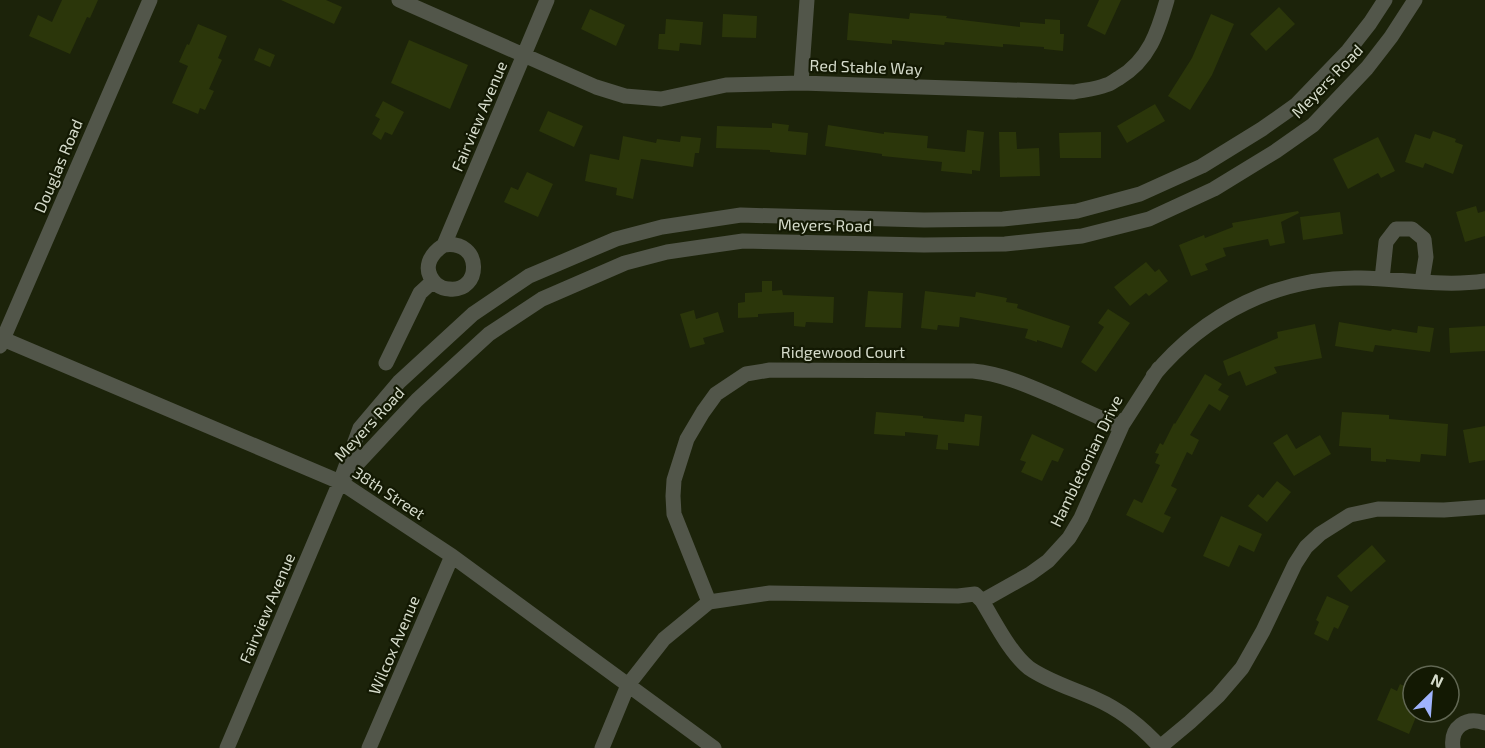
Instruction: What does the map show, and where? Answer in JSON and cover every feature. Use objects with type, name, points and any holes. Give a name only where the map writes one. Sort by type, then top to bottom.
[{"type":"street","name":"Douglas Road","points":[[1,343],[150,0]]},
{"type":"street","name":"Red Stable Way","points":[[399,0],[596,87],[638,98],[661,99],[737,84],[801,83],[1074,92],[1107,85],[1128,73],[1144,57],[1154,38],[1167,0]]},
{"type":"street","name":"Fairview Avenue","points":[[433,281],[430,276],[429,263],[435,251],[444,245],[547,0]]},
{"type":"street","points":[[801,83],[807,0]]},
{"type":"street","name":"Meyers Road","points":[[340,482],[360,428],[399,382],[473,314],[529,276],[616,239],[662,227],[741,215],[924,220],[1003,219],[1077,211],[1140,195],[1202,166],[1296,105],[1348,51],[1385,0]]},
{"type":"street","name":"Meyers Road","points":[[340,482],[417,400],[489,334],[542,299],[625,263],[667,252],[743,241],[924,245],[1005,244],[1082,236],[1149,219],[1214,189],[1313,125],[1367,68],[1415,0]]},
{"type":"street","points":[[1382,279],[1386,242],[1396,229],[1412,229],[1424,239],[1426,257],[1422,281]]},
{"type":"street","points":[[386,363],[420,293],[433,281],[445,289],[453,290],[464,286],[472,276],[473,260],[466,250],[456,245],[444,245]]},
{"type":"street","points":[[1121,427],[1159,368],[1178,349],[1209,323],[1236,307],[1271,291],[1332,279],[1360,278],[1447,283],[1485,281]]},
{"type":"street","name":"38th Street","points":[[1,343],[340,482],[452,556],[714,748]]},
{"type":"street","name":"Ridgewood Court","points":[[709,602],[674,514],[674,480],[687,439],[703,412],[716,394],[746,374],[779,369],[987,373],[1025,384],[1121,427]]},
{"type":"street","name":"Hambletonian Drive","points":[[982,601],[1048,561],[1069,538],[1081,518],[1121,427]]},
{"type":"street","name":"Fairview Avenue","points":[[227,748],[340,482]]},
{"type":"street","points":[[602,748],[628,685],[664,639],[709,602],[755,594],[786,593],[958,596],[975,594],[982,601],[1015,653],[1030,669],[1113,707],[1161,747],[1218,696],[1242,668],[1263,631],[1294,564],[1306,547],[1320,534],[1350,515],[1378,509],[1444,510],[1485,507]]},
{"type":"street","name":"Wilcox Avenue","points":[[369,748],[452,556]]},
{"type":"street","points":[[1453,748],[1453,737],[1461,725],[1473,720],[1484,721]]},
{"type":"building","points":[[62,0],[98,0],[90,18],[87,17],[70,54],[29,36],[38,15],[52,22]]},
{"type":"building","points":[[281,0],[326,0],[342,7],[334,24]]},
{"type":"building","points":[[1099,0],[1121,0],[1105,35],[1087,26]]},
{"type":"building","points":[[1279,7],[1295,24],[1266,51],[1250,34]]},
{"type":"building","points":[[590,9],[625,25],[616,46],[581,29]]},
{"type":"building","points":[[849,13],[909,19],[910,13],[947,16],[946,18],[1020,27],[1020,22],[1045,24],[1045,19],[1060,20],[1060,34],[1064,34],[1063,51],[1003,44],[1003,47],[945,42],[944,45],[892,40],[892,44],[847,40]]},
{"type":"building","points":[[723,14],[757,16],[756,38],[722,37]]},
{"type":"building","points":[[1211,14],[1234,24],[1212,75],[1190,110],[1168,96],[1192,58]]},
{"type":"building","points":[[666,19],[703,22],[701,45],[680,43],[679,51],[658,49],[659,34],[665,34]]},
{"type":"building","points":[[198,24],[227,36],[218,58],[222,60],[209,89],[214,91],[205,110],[200,108],[198,114],[172,103],[188,66],[179,62]]},
{"type":"building","points":[[409,40],[468,65],[450,109],[391,83]]},
{"type":"building","points":[[259,48],[275,55],[270,67],[254,60]]},
{"type":"building","points":[[383,101],[404,112],[392,135],[385,132],[381,140],[372,134],[380,119],[375,116]]},
{"type":"building","points":[[1155,104],[1165,121],[1127,143],[1117,126]]},
{"type":"building","points":[[548,111],[583,126],[574,147],[539,131]]},
{"type":"building","points":[[772,123],[789,125],[788,131],[808,133],[806,155],[770,152],[770,150],[716,148],[717,126],[772,128]]},
{"type":"building","points":[[828,125],[884,134],[884,132],[928,136],[927,148],[965,152],[967,130],[984,132],[980,171],[972,170],[972,174],[941,171],[942,162],[882,156],[882,154],[825,146]]},
{"type":"building","points":[[1433,131],[1456,139],[1455,142],[1463,145],[1453,174],[1425,163],[1423,168],[1405,162],[1415,134],[1430,139]]},
{"type":"building","points":[[999,132],[1016,132],[1017,149],[1039,148],[1040,176],[1000,177]]},
{"type":"building","points":[[1101,132],[1101,158],[1060,158],[1059,133]]},
{"type":"building","points":[[623,136],[656,143],[657,139],[680,142],[681,136],[701,138],[699,153],[695,153],[693,167],[641,159],[633,199],[616,195],[617,188],[585,181],[590,154],[619,160]]},
{"type":"building","points":[[1378,137],[1395,171],[1381,178],[1378,173],[1348,189],[1333,159]]},
{"type":"building","points":[[527,172],[553,184],[538,217],[504,202],[511,187],[518,190]]},
{"type":"building","points":[[1476,206],[1478,213],[1485,211],[1485,236],[1465,242],[1456,212]]},
{"type":"building","points":[[1298,211],[1299,213],[1281,222],[1285,243],[1270,246],[1268,239],[1223,248],[1226,256],[1205,264],[1208,270],[1191,276],[1179,245],[1233,227],[1232,223]]},
{"type":"building","points":[[1340,212],[1343,234],[1303,240],[1300,217]]},
{"type":"building","points":[[1146,262],[1155,272],[1159,269],[1168,281],[1149,296],[1146,293],[1130,306],[1114,287]]},
{"type":"building","points":[[762,281],[772,281],[772,291],[782,290],[783,295],[834,297],[833,323],[806,322],[805,327],[794,326],[794,312],[758,314],[758,317],[738,318],[738,303],[745,302],[745,293],[762,292]]},
{"type":"building","points":[[868,291],[903,293],[901,328],[865,327]]},
{"type":"building","points":[[925,291],[975,297],[976,292],[1007,298],[1006,302],[1018,304],[1017,308],[1070,326],[1062,348],[1025,338],[1028,329],[960,317],[959,327],[938,325],[937,330],[921,328]]},
{"type":"building","points":[[1108,309],[1130,323],[1096,372],[1081,362],[1104,327],[1098,323]]},
{"type":"building","points":[[694,310],[696,319],[718,312],[724,332],[703,338],[705,344],[690,348],[680,314]]},
{"type":"building","points":[[1339,322],[1417,333],[1418,326],[1434,328],[1430,352],[1375,345],[1373,352],[1335,346]]},
{"type":"building","points":[[1315,324],[1322,358],[1274,367],[1277,373],[1246,386],[1240,371],[1228,376],[1223,361],[1278,338],[1277,332]]},
{"type":"building","points":[[1485,326],[1485,351],[1450,353],[1449,328]]},
{"type":"building","points":[[1205,374],[1222,384],[1218,390],[1229,396],[1220,411],[1209,404],[1190,435],[1199,440],[1192,455],[1187,452],[1171,486],[1177,489],[1164,514],[1171,517],[1163,533],[1126,515],[1134,499],[1142,503],[1160,465],[1155,463],[1159,454],[1155,453],[1160,443],[1163,445]]},
{"type":"building","points":[[876,412],[964,422],[965,414],[982,416],[979,446],[948,443],[948,450],[936,449],[938,435],[905,432],[905,436],[874,434]]},
{"type":"building","points":[[1342,412],[1389,415],[1389,419],[1448,424],[1446,456],[1421,454],[1420,462],[1386,459],[1386,462],[1371,461],[1371,448],[1339,446]]},
{"type":"building","points":[[1485,426],[1485,460],[1469,463],[1463,430]]},
{"type":"building","points":[[1032,434],[1064,449],[1058,462],[1052,460],[1042,481],[1021,472],[1026,462],[1020,460]]},
{"type":"building","points":[[1287,434],[1296,449],[1320,435],[1331,454],[1294,476],[1273,443]]},
{"type":"building","points":[[1277,481],[1291,492],[1267,522],[1248,506],[1258,494],[1263,498]]},
{"type":"building","points":[[1221,516],[1262,534],[1254,552],[1239,545],[1229,567],[1203,556]]},
{"type":"building","points":[[1372,545],[1386,561],[1351,592],[1337,576]]},
{"type":"building","points":[[1327,596],[1349,606],[1338,629],[1334,627],[1328,641],[1314,634],[1319,622],[1316,620]]},
{"type":"building","points":[[1401,684],[1401,724],[1413,724],[1409,734],[1377,720],[1391,688],[1397,691]]}]
